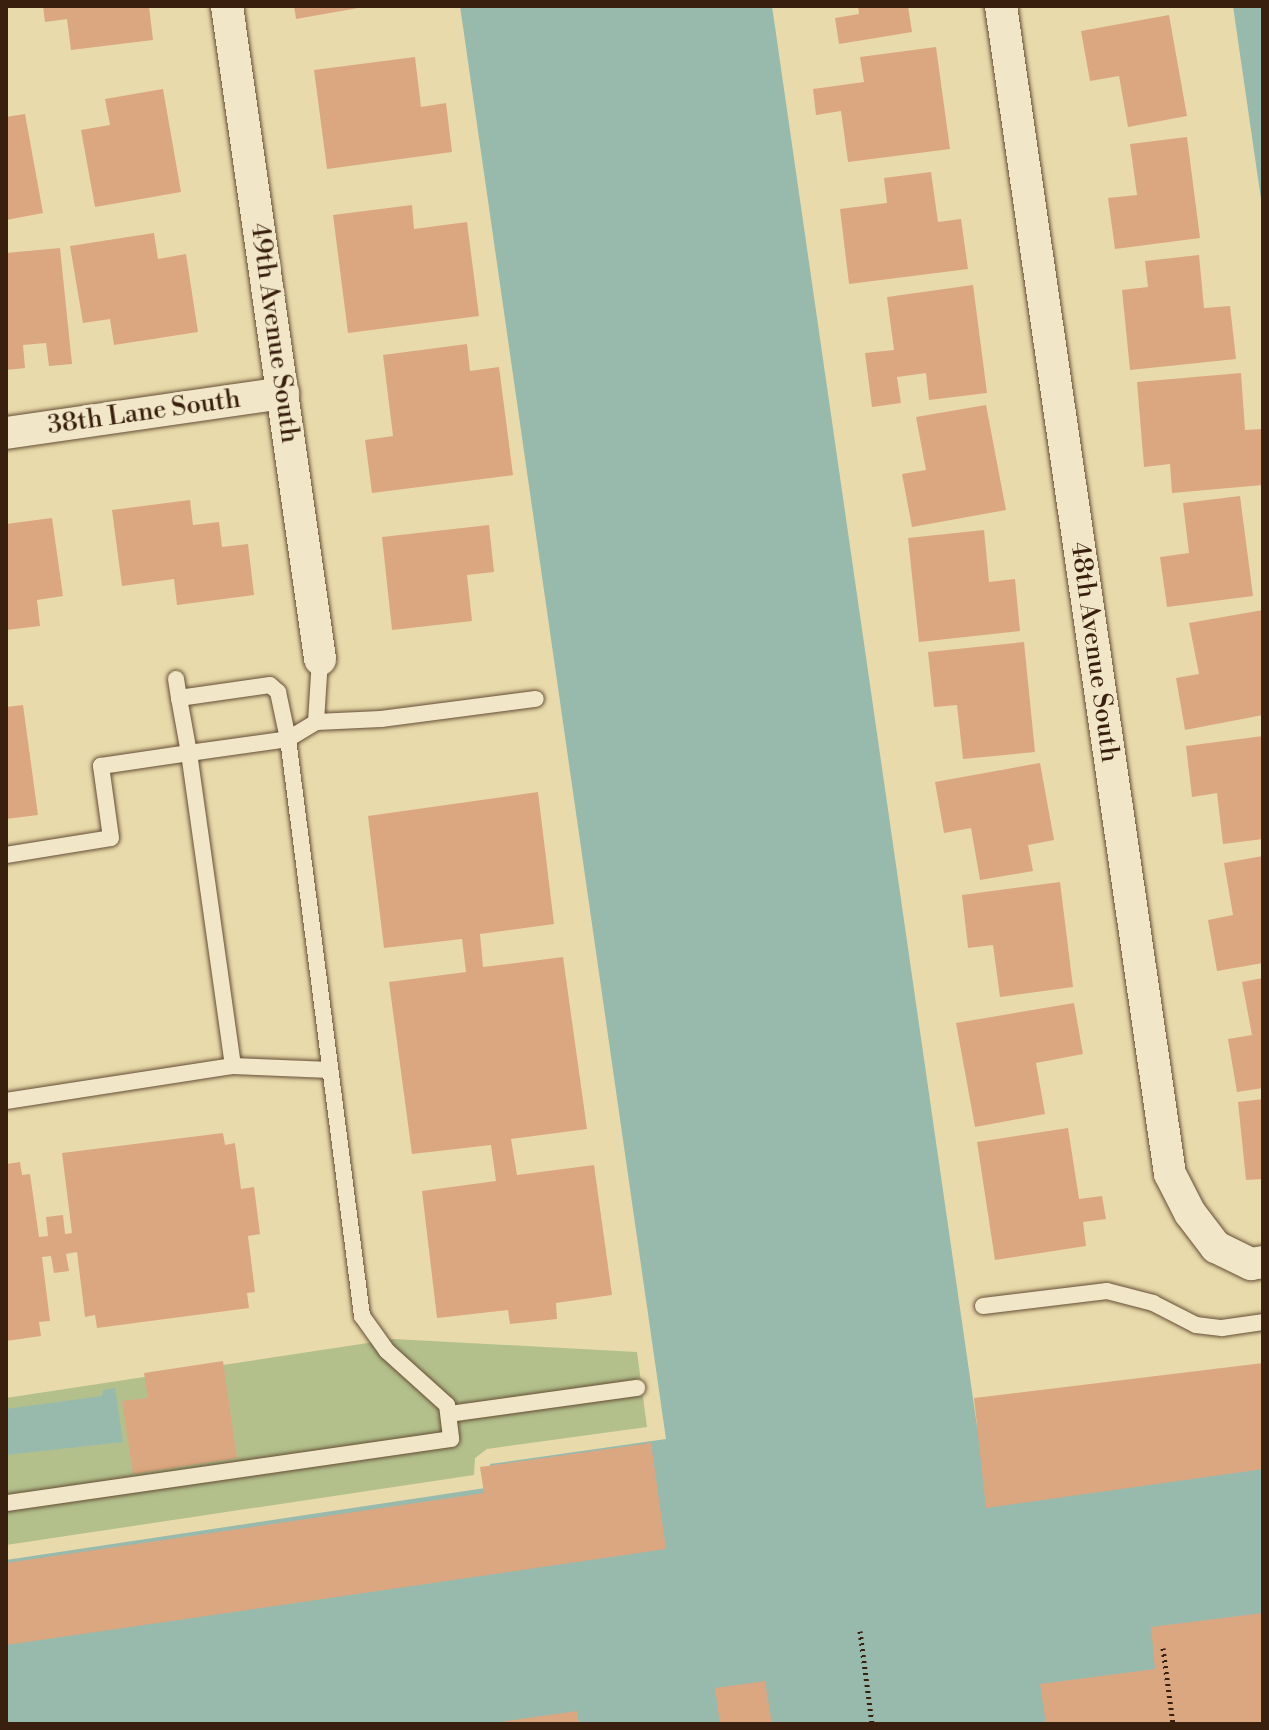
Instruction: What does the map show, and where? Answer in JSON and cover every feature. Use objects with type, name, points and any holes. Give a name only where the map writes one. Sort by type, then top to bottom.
[{"type":"street","name":"49th Avenue South","points":[[227,6],[320,659]]},
{"type":"street","name":"48th Avenue South","points":[[1001,6],[1170,1174],[1190,1213],[1216,1247],[1257,1263]]},
{"type":"street","name":"38th Lane South","points":[[6,433],[283,393]]},
{"type":"lane","points":[[316,722],[320,659]]},
{"type":"lane","points":[[176,679],[233,1066]]},
{"type":"lane","points":[[6,1503],[451,1439],[447,1405],[387,1351],[362,1316],[288,739],[278,692],[270,685],[179,698]]},
{"type":"lane","points":[[6,855],[111,838],[101,766],[288,739],[316,722],[381,719],[536,699]]},
{"type":"lane","points":[[6,1101],[233,1066],[330,1070]]},
{"type":"lane","points":[[983,1306],[1107,1291],[1153,1303],[1196,1325],[1222,1328],[1263,1322]]},
{"type":"lane","points":[[449,1414],[637,1388]]},
{"type":"path","points":[[860,1631],[872,1724]]},
{"type":"path","points":[[1163,1648],[1173,1724]]},
{"type":"green space","points":[[394,1339],[637,1352],[647,1427],[487,1449],[475,1458],[474,1475],[6,1545],[6,1398]]},
{"type":"shaded area","points":[[460,6],[772,6],[977,1426],[1263,1382],[1263,1724],[6,1724],[6,1560],[492,1487],[490,1464],[666,1439]]},
{"type":"shaded area","points":[[1233,6],[1263,6],[1263,213]]},
{"type":"shaded area","points":[[115,1388],[123,1442],[6,1455],[6,1409],[102,1396],[103,1390]]},
{"type":"building","points":[[43,6],[149,6],[153,40],[71,50],[67,19],[45,22]]},
{"type":"building","points":[[294,6],[358,6],[358,8],[296,19]]},
{"type":"building","points":[[858,6],[908,6],[912,32],[839,44],[835,18],[859,14]]},
{"type":"building","points":[[1169,15],[1187,116],[1128,127],[1119,76],[1090,81],[1081,31]]},
{"type":"building","points":[[936,47],[950,149],[848,162],[841,111],[816,115],[813,89],[864,82],[860,57]]},
{"type":"building","points":[[415,57],[421,107],[446,103],[452,152],[327,169],[314,70]]},
{"type":"building","points":[[163,89],[181,192],[95,207],[81,130],[110,125],[105,99]]},
{"type":"building","points":[[25,114],[43,213],[6,220],[6,117]]},
{"type":"building","points":[[1187,137],[1200,238],[1115,249],[1108,198],[1137,195],[1130,144]]},
{"type":"building","points":[[931,172],[938,222],[961,219],[968,269],[849,284],[840,209],[887,203],[884,178]]},
{"type":"building","points":[[412,205],[414,229],[467,222],[479,316],[348,333],[333,215]]},
{"type":"building","points":[[154,233],[158,259],[186,254],[198,332],[114,345],[110,319],[83,323],[70,246]]},
{"type":"building","points":[[60,248],[72,364],[49,366],[46,343],[23,345],[25,368],[6,370],[6,253]]},
{"type":"building","points":[[1199,255],[1204,308],[1230,306],[1236,359],[1130,370],[1122,290],[1148,287],[1145,261]]},
{"type":"building","points":[[973,285],[987,393],[929,400],[926,373],[897,377],[901,403],[872,407],[865,353],[894,350],[887,297]]},
{"type":"building","points":[[467,344],[470,371],[499,367],[513,475],[372,493],[365,440],[393,436],[383,355]]},
{"type":"building","points":[[1241,373],[1245,430],[1263,429],[1263,485],[1172,493],[1170,464],[1144,467],[1137,382]]},
{"type":"building","points":[[986,405],[1006,510],[912,527],[902,474],[926,470],[916,417]]},
{"type":"building","points":[[1240,496],[1253,596],[1167,607],[1160,557],[1189,553],[1183,503]]},
{"type":"building","points":[[190,500],[193,525],[219,522],[222,547],[248,544],[254,595],[177,605],[174,579],[122,586],[112,510]]},
{"type":"building","points":[[52,518],[63,596],[37,600],[40,626],[6,630],[6,524]]},
{"type":"building","points":[[489,525],[494,572],[467,575],[472,621],[392,630],[382,537]]},
{"type":"building","points":[[984,530],[989,582],[1015,579],[1020,631],[919,642],[908,538]]},
{"type":"building","points":[[1263,610],[1263,715],[1185,730],[1176,678],[1199,674],[1189,623]]},
{"type":"building","points":[[1024,642],[1035,752],[963,759],[957,705],[934,707],[928,652]]},
{"type":"building","points":[[23,705],[38,815],[6,819],[6,707]]},
{"type":"building","points":[[1263,736],[1263,839],[1223,844],[1217,793],[1192,797],[1186,746]]},
{"type":"building","points":[[1040,763],[1054,840],[1028,845],[1033,871],[980,880],[971,828],[944,833],[935,782]]},
{"type":"building","points":[[538,792],[554,924],[480,934],[483,967],[563,957],[587,1129],[511,1139],[517,1175],[594,1165],[612,1295],[556,1303],[557,1319],[510,1324],[508,1310],[437,1318],[422,1191],[496,1181],[491,1145],[412,1154],[389,982],[466,972],[462,939],[384,948],[368,816]]},
{"type":"building","points":[[1263,856],[1263,963],[1217,971],[1208,920],[1233,915],[1224,863]]},
{"type":"building","points":[[1060,882],[1073,987],[1000,997],[993,945],[968,948],[962,895]]},
{"type":"building","points":[[1263,978],[1263,1088],[1237,1092],[1228,1039],[1252,1035],[1242,982]]},
{"type":"building","points":[[1074,1003],[1083,1054],[1036,1063],[1045,1114],[975,1127],[956,1023]]},
{"type":"building","points":[[1263,1099],[1263,1179],[1246,1180],[1238,1102]]},
{"type":"building","points":[[1068,1128],[1079,1199],[1102,1196],[1106,1219],[1083,1222],[1086,1246],[995,1260],[977,1142]]},
{"type":"building","points":[[223,1133],[225,1145],[235,1143],[241,1189],[254,1187],[260,1234],[248,1236],[255,1292],[247,1293],[249,1308],[97,1328],[95,1315],[85,1317],[77,1252],[66,1254],[69,1271],[54,1273],[51,1256],[42,1257],[50,1321],[39,1322],[41,1336],[6,1341],[6,1164],[20,1162],[22,1175],[30,1174],[39,1237],[48,1236],[46,1217],[63,1215],[65,1234],[72,1233],[62,1153]]},
{"type":"building","points":[[223,1361],[237,1458],[133,1474],[122,1401],[148,1398],[144,1373]]},
{"type":"building","points":[[1263,1363],[1263,1469],[986,1508],[974,1398]]},
{"type":"building","points":[[651,1443],[666,1549],[6,1645],[6,1563],[484,1493],[480,1467]]},
{"type":"building","points":[[1263,1613],[1263,1724],[1046,1724],[1040,1684],[1155,1669],[1151,1627]]},
{"type":"building","points":[[765,1681],[772,1724],[720,1724],[715,1688]]},
{"type":"building","points":[[577,1711],[579,1724],[500,1724],[500,1722]]}]
